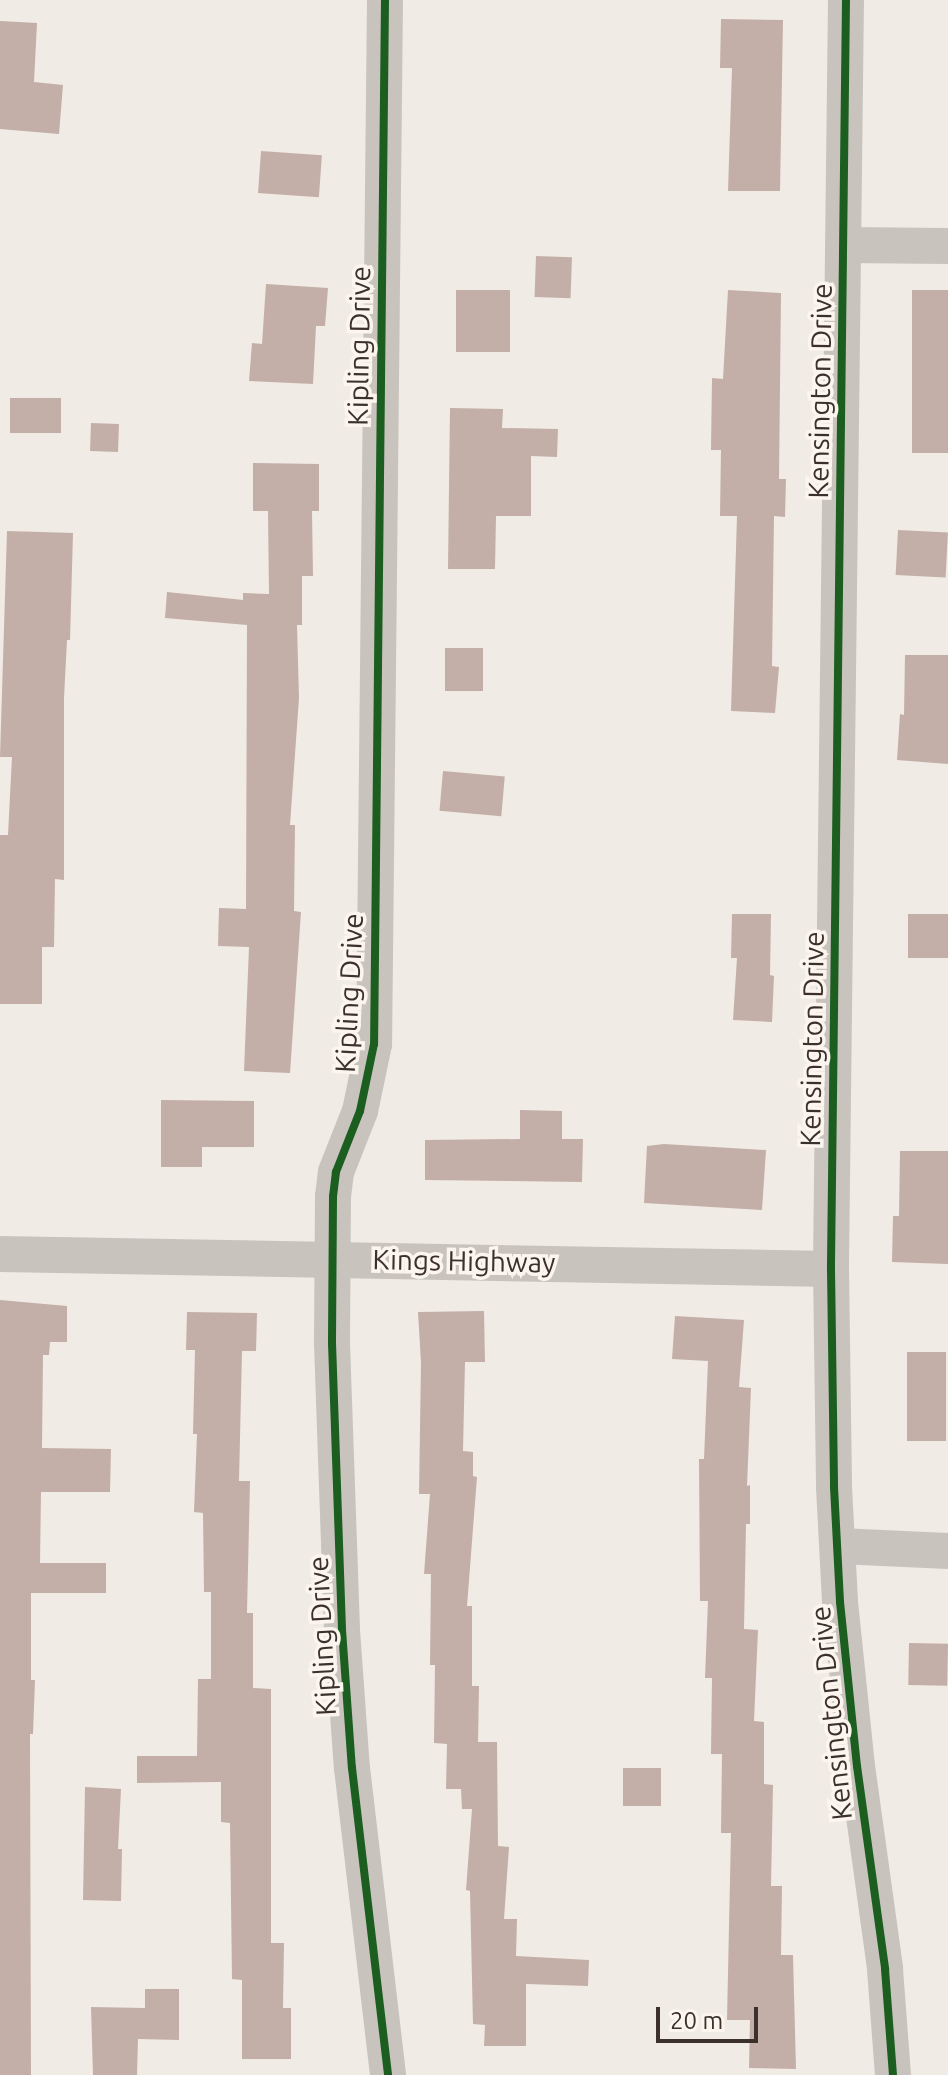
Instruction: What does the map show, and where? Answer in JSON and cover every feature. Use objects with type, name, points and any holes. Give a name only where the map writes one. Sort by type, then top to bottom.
[{"type":"street","name":"Kipling Drive","points":[[385,0],[374,1044],[360,1111],[336,1172],[332,1343],[342,1630],[357,1823],[388,2075]]},
{"type":"street","name":"Kensington Drive","points":[[846,0],[831,1269],[834,1487],[840,1602],[854,1736],[885,1969],[893,2075]]},
{"type":"street","points":[[844,245],[948,246]]},
{"type":"street","name":"Kings Highway","points":[[0,1254],[831,1269]]},
{"type":"street","points":[[839,1546],[948,1551]]},
{"type":"building","points":[[721,19],[783,20],[780,191],[728,191],[732,68],[720,68]]},
{"type":"building","points":[[0,21],[37,23],[34,82],[63,85],[59,134],[0,129]]},
{"type":"building","points":[[261,151],[322,155],[319,197],[258,193]]},
{"type":"building","points":[[536,256],[572,257],[571,298],[535,297]]},
{"type":"building","points":[[266,284],[328,288],[325,326],[316,326],[313,384],[249,381],[252,343],[262,344]]},
{"type":"building","points":[[456,290],[510,290],[510,352],[456,352]]},
{"type":"building","points":[[728,290],[781,293],[779,479],[786,479],[785,517],[774,516],[772,666],[779,667],[775,713],[731,711],[737,516],[720,516],[721,450],[711,450],[712,378],[723,379]]},
{"type":"building","points":[[912,290],[948,290],[948,453],[912,453]]},
{"type":"building","points":[[10,398],[61,398],[61,433],[10,433]]},
{"type":"building","points":[[450,408],[503,409],[502,428],[558,429],[557,457],[531,456],[531,516],[496,516],[495,569],[448,569]]},
{"type":"building","points":[[91,423],[119,424],[118,452],[90,451]]},
{"type":"building","points":[[253,463],[319,464],[319,511],[312,511],[313,576],[302,576],[302,625],[297,625],[299,698],[290,825],[295,825],[294,911],[301,912],[290,1073],[244,1071],[249,947],[218,946],[219,908],[246,909],[247,625],[165,618],[167,592],[243,600],[243,593],[269,594],[268,511],[253,511]]},
{"type":"building","points":[[898,530],[948,533],[946,578],[896,575]]},
{"type":"building","points":[[7,531],[73,533],[70,640],[67,640],[64,698],[64,880],[55,879],[54,947],[42,947],[42,1004],[0,1004],[0,835],[8,835],[12,757],[0,757]]},
{"type":"building","points":[[445,648],[483,648],[483,691],[445,691]]},
{"type":"building","points":[[905,655],[948,655],[948,764],[897,760],[900,714],[904,715]]},
{"type":"building","points":[[443,771],[505,776],[501,816],[440,811]]},
{"type":"building","points":[[732,914],[771,914],[770,975],[774,976],[772,1022],[733,1020],[737,958],[731,958]]},
{"type":"building","points":[[908,914],[948,914],[948,958],[908,958]]},
{"type":"building","points":[[161,1100],[254,1101],[254,1147],[202,1147],[202,1167],[161,1167]]},
{"type":"building","points":[[520,1110],[562,1111],[562,1139],[583,1139],[582,1182],[425,1180],[425,1140],[520,1139]]},
{"type":"building","points":[[664,1144],[766,1150],[762,1210],[644,1203],[647,1146]]},
{"type":"building","points":[[900,1151],[948,1151],[948,1264],[892,1262],[893,1216],[899,1216]]},
{"type":"building","points":[[0,1300],[67,1306],[67,1342],[50,1342],[49,1355],[43,1355],[42,1448],[111,1449],[110,1492],[41,1492],[40,1563],[106,1563],[106,1593],[31,1593],[31,1680],[35,1680],[33,1734],[30,1734],[31,2075],[0,2075]]},
{"type":"building","points":[[484,1311],[485,1362],[465,1362],[463,1451],[473,1452],[473,1476],[477,1477],[467,1606],[472,1606],[472,1686],[479,1686],[478,1742],[497,1742],[498,1846],[509,1847],[504,1919],[517,1919],[516,1956],[589,1960],[588,1986],[526,1984],[526,2046],[484,2046],[485,2025],[473,2024],[470,1891],[466,1890],[472,1809],[462,1809],[461,1789],[446,1789],[447,1744],[434,1743],[435,1665],[430,1665],[431,1574],[424,1574],[430,1494],[419,1494],[421,1363],[418,1312]]},
{"type":"building","points":[[187,1312],[257,1313],[256,1351],[242,1351],[239,1481],[250,1481],[247,1613],[253,1613],[253,1688],[271,1689],[271,1943],[284,1943],[283,2008],[291,2008],[291,2059],[242,2059],[242,1980],[232,1979],[230,1823],[221,1822],[221,1782],[137,1783],[137,1756],[197,1756],[198,1679],[211,1679],[211,1592],[204,1592],[203,1513],[194,1512],[197,1434],[193,1434],[195,1350],[186,1350]]},
{"type":"building","points":[[675,1316],[744,1320],[739,1387],[751,1388],[747,1486],[750,1485],[750,1524],[746,1524],[744,1629],[758,1630],[754,1721],[764,1722],[764,1784],[773,1785],[771,1886],[782,1886],[781,1955],[793,1955],[796,2069],[749,2068],[750,2020],[727,2020],[731,1833],[721,1833],[722,1754],[711,1754],[712,1678],[705,1678],[708,1601],[700,1601],[699,1459],[704,1459],[708,1361],[672,1359]]},
{"type":"building","points":[[907,1352],[946,1352],[946,1441],[907,1441]]},
{"type":"building","points":[[909,1643],[948,1644],[947,1686],[908,1685]]},
{"type":"building","points":[[623,1768],[661,1768],[661,1806],[623,1806]]},
{"type":"building","points":[[85,1787],[121,1789],[118,1849],[122,1849],[121,1901],[83,1900]]},
{"type":"building","points":[[145,1989],[179,1989],[179,2040],[138,2039],[137,2075],[93,2075],[91,2007],[145,2008]]},
{"type":"cycle path","points":[[385,0],[374,1044],[360,1111],[336,1172],[333,1197],[332,1343],[342,1630],[352,1768],[388,2075]]},
{"type":"cycle path","points":[[846,0],[831,1269],[834,1487],[840,1602],[857,1766],[885,1969],[893,2075]]}]
